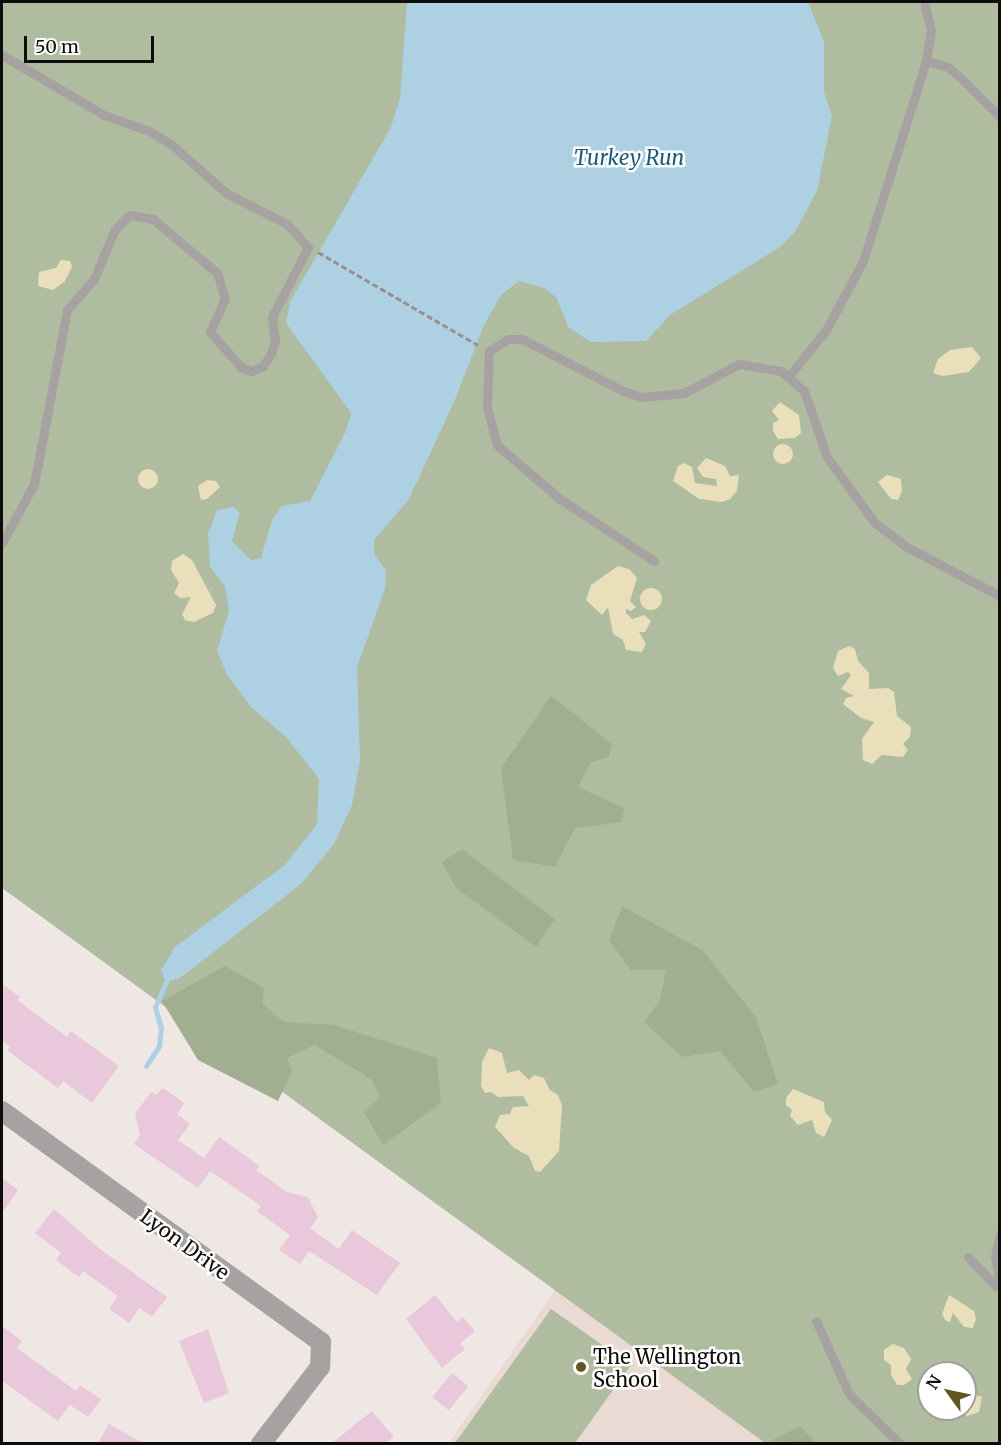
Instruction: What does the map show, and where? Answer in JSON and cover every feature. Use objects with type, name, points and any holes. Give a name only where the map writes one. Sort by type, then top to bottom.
[{"type":"street","name":"Lyon Drive","points":[[2,1111],[316,1337],[323,1353],[320,1367],[302,1394],[261,1443]]},
{"type":"lane","points":[[788,376],[826,330],[862,261],[926,61],[932,30],[924,2]]},
{"type":"lane","points":[[2,55],[104,115],[149,131],[171,144],[226,193],[286,225],[308,247],[272,317],[275,341],[271,354],[263,366],[251,371],[241,367],[210,332],[225,299],[217,273],[153,219],[130,215],[122,222],[114,231],[94,279],[68,310],[34,484],[2,543]]},
{"type":"lane","points":[[926,61],[948,67],[960,76],[999,117]]},
{"type":"lane","points":[[654,561],[551,492],[497,445],[487,407],[489,351],[508,339],[522,339],[622,392],[642,397],[684,393],[739,364],[772,368],[788,376],[804,391],[826,458],[837,476],[875,523],[905,546],[999,596]]},
{"type":"lane","points":[[968,1257],[996,1286],[999,1277],[995,1256],[999,1235]]},
{"type":"lane","points":[[816,1321],[849,1394],[900,1443]]},
{"type":"path","points":[[308,247],[489,351]]},
{"type":"shaded area","name":"The Wellington School","points":[[555,1290],[765,1443],[448,1444]]},
{"type":"green space","points":[[2,2],[999,2],[999,1443],[765,1443],[2,888]]},
{"type":"green space","points":[[551,696],[612,744],[609,757],[590,763],[578,787],[624,808],[622,822],[575,828],[555,867],[513,860],[501,768]]},
{"type":"green space","points":[[462,849],[555,919],[536,947],[456,888],[442,862]]},
{"type":"green space","points":[[622,906],[702,950],[756,1017],[778,1084],[754,1092],[720,1051],[682,1057],[644,1022],[660,1000],[666,969],[631,970],[609,940]]},
{"type":"green space","points":[[225,966],[264,988],[262,1004],[284,1022],[334,1025],[437,1058],[441,1103],[383,1145],[364,1112],[380,1097],[371,1079],[315,1045],[287,1058],[292,1071],[278,1101],[198,1060],[162,1001]]},
{"type":"green space","points":[[551,1309],[631,1365],[575,1443],[455,1443]]},
{"type":"green space","points":[[800,1426],[816,1443],[771,1441]]},
{"type":"sand","points":[[61,260],[70,261],[72,267],[65,281],[53,290],[38,286],[39,272],[56,268]]},
{"type":"sand","points":[[972,347],[981,358],[969,372],[942,376],[933,373],[938,359],[950,350]]},
{"type":"sand","points":[[780,402],[799,415],[801,433],[795,438],[778,439],[773,431],[773,423],[779,420],[772,411]]},
{"type":"sand","points":[[783,444],[790,447],[793,454],[790,461],[783,464],[776,461],[773,454],[776,447]]},
{"type":"sand","points":[[706,458],[725,466],[730,476],[739,475],[737,491],[730,499],[722,502],[699,499],[673,481],[678,466],[684,463],[692,467],[695,483],[717,486],[716,479],[703,477],[697,468]]},
{"type":"sand","points":[[148,469],[155,472],[158,479],[155,486],[148,489],[141,486],[138,479],[141,472]]},
{"type":"sand","points":[[887,475],[901,479],[902,491],[898,500],[891,499],[878,482]]},
{"type":"sand","points":[[207,480],[216,481],[220,487],[207,499],[201,500],[198,486]]},
{"type":"sand","points":[[183,554],[192,560],[216,605],[213,613],[194,622],[185,620],[182,614],[191,597],[180,598],[174,593],[179,583],[171,570],[172,561]]},
{"type":"sand","points":[[618,566],[629,569],[637,578],[630,601],[636,607],[631,611],[626,609],[626,613],[632,619],[644,615],[651,621],[645,632],[639,632],[646,644],[642,652],[626,650],[623,640],[613,634],[608,607],[602,615],[586,600],[591,585]]},
{"type":"sand","points":[[647,588],[655,588],[662,595],[662,603],[655,610],[647,610],[640,603],[640,595]]},
{"type":"sand","points":[[849,646],[855,649],[858,661],[869,673],[869,689],[888,688],[894,692],[897,716],[911,727],[910,737],[903,744],[908,750],[903,757],[882,755],[872,764],[863,760],[862,739],[874,722],[861,718],[843,704],[846,698],[854,696],[841,689],[851,675],[848,672],[838,676],[833,668],[838,651]]},
{"type":"sand","points":[[489,1048],[502,1053],[507,1073],[519,1070],[529,1080],[534,1075],[544,1078],[550,1090],[558,1095],[562,1105],[559,1151],[540,1172],[535,1171],[529,1156],[514,1148],[495,1127],[500,1115],[510,1114],[513,1107],[529,1106],[523,1096],[498,1097],[491,1092],[485,1093],[481,1086],[482,1062]]},
{"type":"sand","points":[[793,1089],[824,1102],[825,1112],[832,1120],[824,1137],[816,1133],[812,1120],[798,1125],[790,1116],[792,1110],[786,1105],[786,1098]]},
{"type":"sand","points":[[949,1295],[974,1311],[976,1319],[973,1328],[964,1327],[953,1313],[950,1322],[945,1320],[942,1314]]},
{"type":"sand","points":[[893,1344],[904,1348],[911,1359],[906,1369],[912,1379],[904,1385],[897,1385],[891,1375],[891,1365],[884,1360],[884,1350]]},
{"type":"sand","points":[[977,1396],[982,1397],[977,1413]]},
{"type":"water","name":"Turkey Run","points":[[407,2],[808,2],[824,42],[824,92],[832,116],[817,191],[795,232],[780,247],[670,315],[646,341],[591,342],[568,327],[556,297],[544,288],[519,281],[501,295],[484,325],[454,402],[409,499],[374,540],[374,554],[386,570],[385,589],[357,667],[360,760],[352,805],[334,844],[301,884],[180,978],[166,982],[161,970],[175,947],[285,865],[317,824],[319,779],[287,738],[251,707],[227,675],[217,651],[229,611],[225,586],[210,567],[208,534],[217,510],[234,507],[240,513],[232,541],[251,560],[261,558],[272,520],[282,506],[310,501],[346,431],[351,413],[286,323],[290,302],[391,127],[400,98]]},
{"type":"building","points":[[2,984],[20,997],[17,1000],[67,1037],[71,1031],[119,1066],[92,1103],[63,1081],[58,1088],[7,1050],[10,1047],[2,1041]]},
{"type":"building","points":[[163,1088],[184,1103],[177,1114],[190,1124],[178,1140],[204,1158],[219,1137],[260,1166],[256,1170],[287,1192],[308,1197],[318,1217],[310,1228],[339,1249],[352,1230],[400,1263],[377,1295],[309,1251],[300,1264],[279,1250],[290,1235],[257,1211],[261,1206],[210,1171],[198,1188],[134,1144],[140,1135],[135,1114],[151,1092],[156,1095]]},
{"type":"building","points":[[2,1178],[18,1190],[2,1213]]},
{"type":"building","points":[[54,1209],[100,1249],[167,1297],[152,1317],[139,1308],[129,1323],[109,1309],[118,1296],[83,1271],[79,1277],[56,1260],[61,1253],[35,1233]]},
{"type":"building","points":[[435,1295],[457,1322],[463,1317],[475,1331],[460,1344],[465,1349],[442,1368],[406,1319]]},
{"type":"building","points":[[2,1326],[22,1341],[17,1348],[76,1391],[80,1385],[101,1399],[88,1417],[70,1405],[58,1421],[2,1381]]},
{"type":"building","points":[[208,1329],[229,1393],[204,1403],[179,1341]]},
{"type":"building","points":[[452,1373],[468,1386],[449,1410],[432,1397]]},
{"type":"building","points":[[372,1411],[394,1437],[386,1443],[332,1443]]},
{"type":"building","points":[[109,1424],[143,1443],[98,1443]]},
{"type":"waterway","name":"Turkey Run","points":[[146,1066],[159,1046],[161,1028],[155,1007],[166,982]]},
{"type":"place","name":"The Wellington School","points":[[581,1367]]}]
